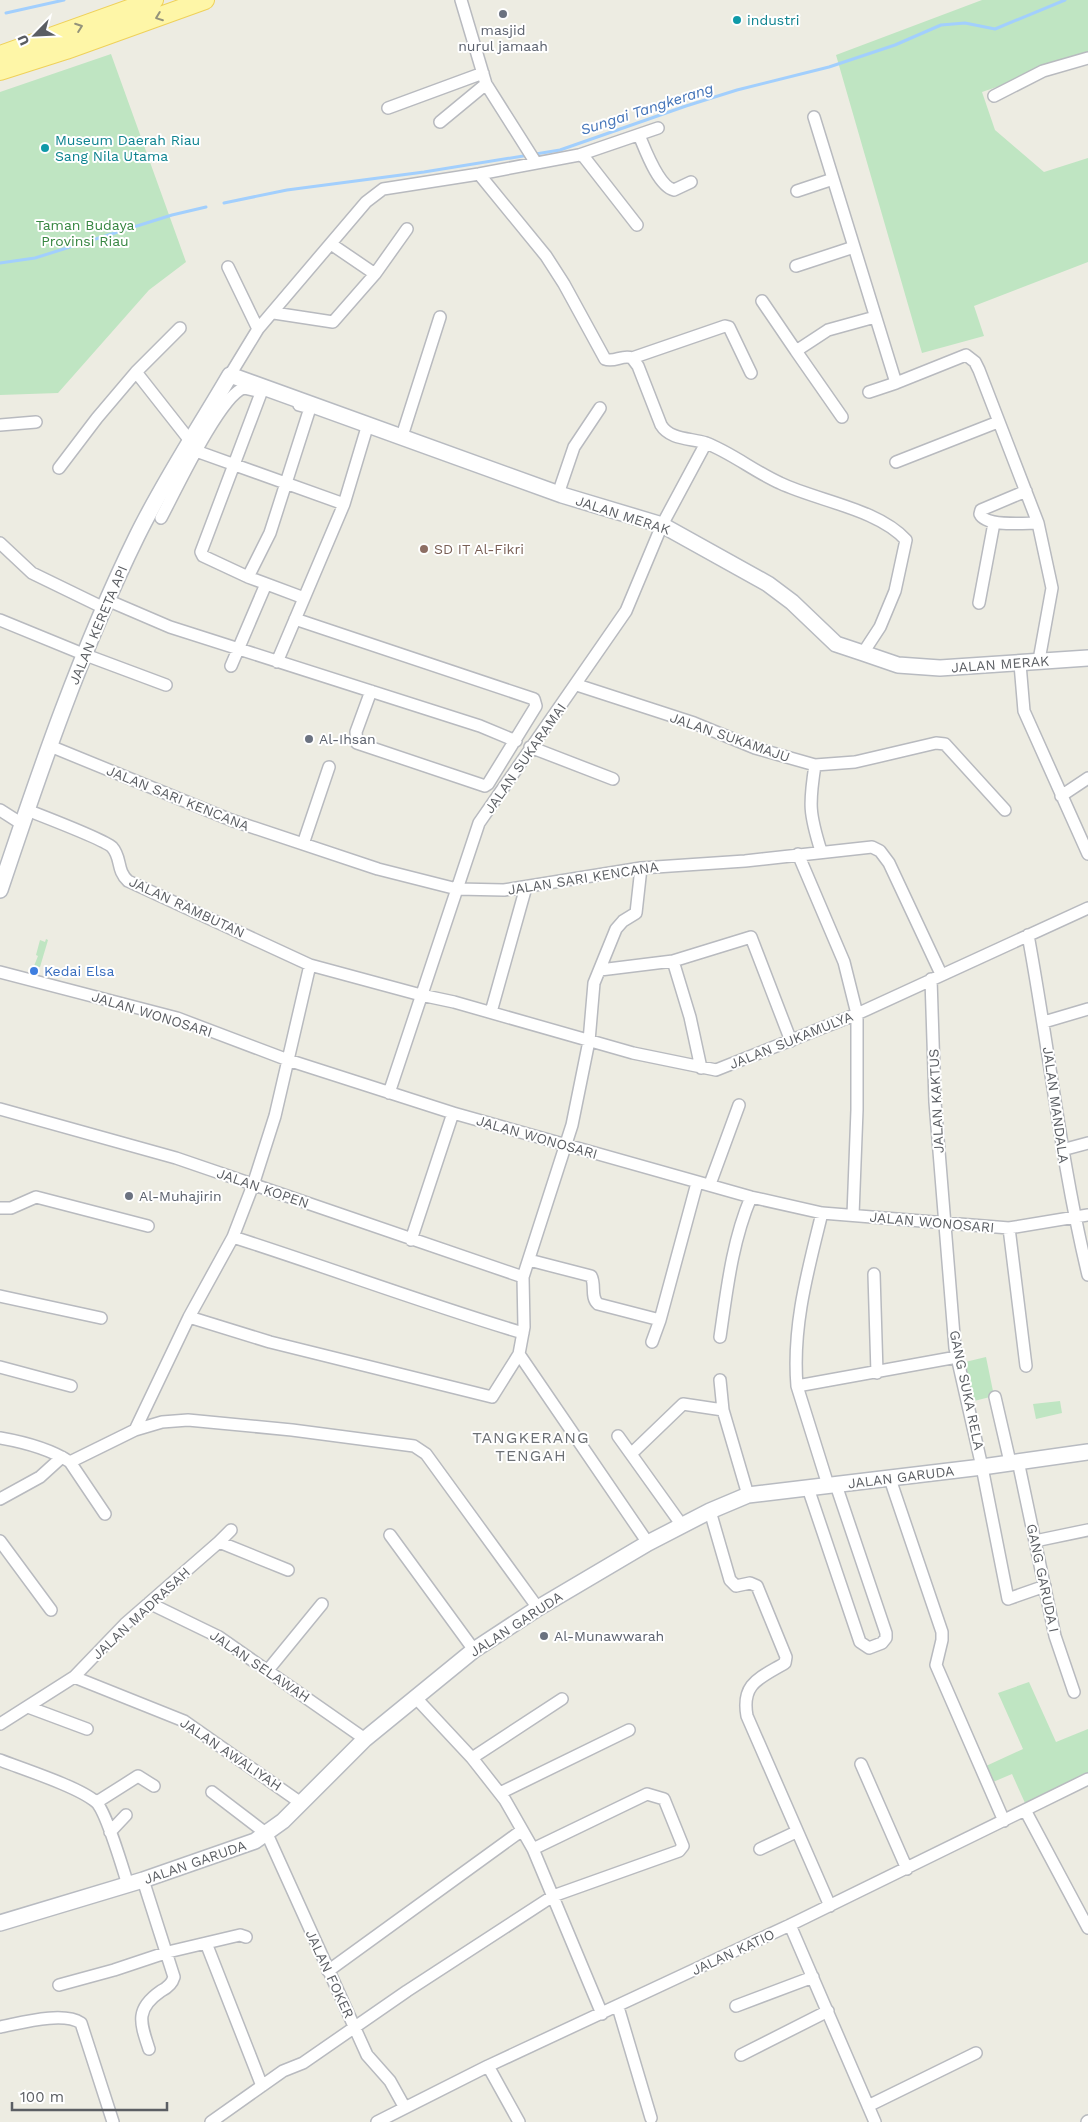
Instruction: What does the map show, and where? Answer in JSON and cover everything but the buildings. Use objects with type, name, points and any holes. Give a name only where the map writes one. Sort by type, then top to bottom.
[{"type":"main road","points":[[0,55],[154,0]]},
{"type":"main road","points":[[0,71],[74,48],[204,0]]},
{"type":"street","points":[[461,0],[484,78],[536,163]]},
{"type":"street","points":[[994,96],[1043,71],[1088,58]]},
{"type":"street","points":[[388,108],[484,78]]},
{"type":"street","points":[[440,122],[484,78]]},
{"type":"street","points":[[814,117],[896,383]]},
{"type":"street","points":[[230,375],[258,329],[274,313],[366,202],[380,190],[579,155],[658,128]]},
{"type":"street","points":[[639,135],[657,174],[668,188],[674,190],[691,182]]},
{"type":"street","points":[[579,155],[584,157],[638,226]]},
{"type":"street","points":[[479,174],[546,256],[568,292],[602,356],[609,360],[627,356],[632,358],[725,326],[729,327],[734,334],[750,373]]},
{"type":"street","points":[[797,191],[833,179]]},
{"type":"street","points":[[274,313],[334,322],[375,274],[407,229]]},
{"type":"street","points":[[331,244],[375,274]]},
{"type":"street","points":[[796,266],[854,247]]},
{"type":"street","points":[[228,267],[258,329]]},
{"type":"street","points":[[762,301],[842,417]]},
{"type":"street","points":[[402,436],[440,317]]},
{"type":"street","points":[[796,351],[828,330],[876,317]]},
{"type":"street","points":[[59,468],[97,418],[136,372],[180,328]]},
{"type":"street","points":[[869,392],[966,355],[975,362],[1038,523],[1052,588],[1039,660]]},
{"type":"street","points":[[632,358],[664,429],[671,435],[706,443],[781,484],[876,520],[900,533],[906,540],[895,591],[880,627],[863,654]]},
{"type":"street","points":[[136,372],[193,447],[234,465],[344,504]]},
{"type":"street","name":"JALAN MERAK","points":[[230,375],[558,494],[662,525],[768,584],[792,602],[836,644],[863,654],[898,665],[940,668],[1088,658]]},
{"type":"street","name":"JALAN KERETA API","points":[[0,890],[83,654],[148,515],[193,447],[230,375]]},
{"type":"street","points":[[161,518],[193,447],[233,395],[244,388],[310,408],[270,533],[248,577]]},
{"type":"street","points":[[260,393],[201,552],[203,556],[248,577],[304,598]]},
{"type":"street","points":[[558,494],[574,447],[600,408]]},
{"type":"street","points":[[0,426],[36,422]]},
{"type":"street","points":[[896,462],[998,422]]},
{"type":"street","points":[[277,662],[344,504],[368,424]]},
{"type":"street","name":"JALAN SUKARAMAI","points":[[389,1093],[479,823],[626,610],[662,525],[706,443]]},
{"type":"street","points":[[1026,491],[981,510],[982,518],[994,523],[1038,523]]},
{"type":"street","points":[[979,604],[994,523]]},
{"type":"street","points":[[0,543],[32,573],[106,604],[238,650],[480,726],[516,741]]},
{"type":"street","points":[[230,666],[266,584]]},
{"type":"street","points":[[295,618],[534,699],[536,706],[516,741],[485,786],[357,743],[356,732],[371,691]]},
{"type":"street","points":[[0,620],[166,685]]},
{"type":"street","points":[[1020,664],[1024,712],[1088,854]]},
{"type":"street","name":"JALAN SUKAMAJU","points":[[576,685],[694,723],[755,748],[815,765],[855,762],[936,742],[945,744],[1005,810]]},
{"type":"street","name":"JALAN SARI KENCANA","points":[[50,746],[231,820],[378,868],[457,889],[504,890],[641,868],[745,861],[867,846],[880,851],[889,863],[936,976]]},
{"type":"street","points":[[530,747],[614,778]]},
{"type":"street","points":[[815,765],[809,803],[811,818],[822,851]]},
{"type":"street","points":[[303,844],[329,766]]},
{"type":"street","points":[[1061,796],[1088,778]]},
{"type":"street","points":[[0,810],[22,824]]},
{"type":"street","name":"JALAN RAMBUTAN","points":[[27,810],[108,845],[118,858],[122,875],[128,881],[310,965],[421,995]]},
{"type":"street","points":[[798,854],[844,962],[857,1014],[857,1110],[853,1216]]},
{"type":"street","points":[[189,1317],[270,1342],[491,1397],[519,1354],[523,1333],[523,1277],[572,1125],[589,1042],[594,983],[616,928],[636,913],[641,868]]},
{"type":"street","points":[[491,1012],[526,887]]},
{"type":"street","name":"JALAN SUKAMULYA","points":[[421,995],[491,1012],[589,1042],[716,1070],[857,1014],[936,976],[1088,908]]},
{"type":"street","name":"JALAN MANDALA","points":[[1028,935],[1044,1022],[1062,1150],[1074,1218],[1088,1275]]},
{"type":"street","points":[[600,970],[673,961],[751,937],[791,1041]]},
{"type":"street","points":[[673,961],[690,1017],[701,1068]]},
{"type":"street","points":[[135,1430],[189,1317],[233,1237],[253,1184],[275,1116],[310,965]]},
{"type":"street","name":"JALAN WONOSARI","points":[[0,972],[177,1018],[288,1060],[453,1113],[752,1197],[822,1213],[1009,1228],[1088,1215]]},
{"type":"street","name":"JALAN KAKTUS","points":[[936,976],[935,1102],[944,1224]]},
{"type":"street","points":[[1044,1022],[1088,1009]]},
{"type":"street","points":[[710,1184],[739,1105]]},
{"type":"street","name":"JALAN KOPEN","points":[[0,1109],[176,1158],[523,1277]]},
{"type":"street","points":[[411,1240],[453,1113]]},
{"type":"street","points":[[1062,1150],[1088,1142]]},
{"type":"street","points":[[652,1342],[660,1320],[697,1182]]},
{"type":"street","points":[[0,1208],[11,1208],[36,1197],[148,1226]]},
{"type":"street","points":[[720,1337],[732,1260],[741,1221],[752,1197]]},
{"type":"street","points":[[808,1488],[860,1642],[869,1648],[885,1641],[886,1633],[798,1386],[798,1337],[802,1294],[822,1213]]},
{"type":"street","name":"GANG SUKA RELA","points":[[944,1224],[957,1357],[982,1467],[1008,1599],[1045,1586]]},
{"type":"street","points":[[1009,1228],[1026,1366]]},
{"type":"street","points":[[233,1237],[394,1290],[456,1313],[523,1333]]},
{"type":"street","points":[[529,1260],[591,1276],[594,1281],[594,1299],[598,1304],[660,1320]]},
{"type":"street","points":[[874,1274],[878,1373]]},
{"type":"street","points":[[0,1296],[101,1318]]},
{"type":"street","points":[[519,1354],[648,1543]]},
{"type":"street","points":[[798,1386],[878,1373],[957,1357]]},
{"type":"street","points":[[0,1367],[71,1386]]},
{"type":"street","points":[[720,1380],[723,1410],[748,1495]]},
{"type":"street","name":"GANG GARUDA I","points":[[995,1397],[1035,1541],[1055,1636],[1074,1692]]},
{"type":"street","points":[[631,1454],[683,1404],[723,1410]]},
{"type":"street","points":[[0,1499],[66,1460],[135,1430],[162,1422],[188,1420],[292,1430],[414,1446],[426,1454],[538,1608]]},
{"type":"street","points":[[618,1436],[681,1524]]},
{"type":"street","points":[[0,1438],[15,1441],[66,1460],[105,1514]]},
{"type":"street","name":"JALAN GARUDA","points":[[0,1922],[128,1885],[237,1849],[267,1834],[283,1822],[365,1739],[474,1650],[538,1608],[648,1543],[681,1524],[710,1511],[748,1495],[890,1479],[1088,1452]]},
{"type":"street","points":[[890,1479],[942,1632],[936,1665],[1004,1820]]},
{"type":"street","points":[[710,1511],[730,1580],[736,1586],[750,1583],[757,1586],[786,1657],[785,1663],[750,1688],[745,1696],[745,1706],[747,1716],[796,1832],[830,1906]]},
{"type":"street","name":"JALAN MADRASAH","points":[[0,1724],[74,1677],[125,1624],[231,1530]]},
{"type":"street","points":[[1035,1541],[1088,1530]]},
{"type":"street","points":[[390,1536],[474,1650]]},
{"type":"street","points":[[0,1541],[50,1610]]},
{"type":"street","points":[[219,1542],[288,1570]]},
{"type":"street","name":"JALAN SELAWAH","points":[[149,1603],[219,1637],[365,1739]]},
{"type":"street","points":[[268,1670],[322,1604]]},
{"type":"street","name":"JALAN AWALIYAH","points":[[74,1677],[184,1721],[301,1803]]},
{"type":"street","points":[[416,1698],[472,1758],[500,1792],[521,1832],[533,1849],[602,2014]]},
{"type":"street","points":[[472,1758],[562,1699]]},
{"type":"street","points":[[28,1707],[87,1729]]},
{"type":"street","points":[[500,1792],[628,1730]]},
{"type":"street","points":[[0,1760],[69,1787],[96,1802],[110,1832],[128,1885]]},
{"type":"street","points":[[861,1764],[907,1869]]},
{"type":"street","points":[[96,1802],[137,1776],[154,1786]]},
{"type":"street","name":"JALAN KATIO","points":[[377,2122],[488,2066],[618,2007],[1087,1781]]},
{"type":"street","points":[[212,1792],[267,1834]]},
{"type":"street","points":[[211,2122],[282,2071],[303,2063],[354,2027],[553,1896],[681,1850],[682,1842],[666,1803],[660,1796],[647,1794],[533,1849]]},
{"type":"street","points":[[1025,1810],[1088,1928]]},
{"type":"street","points":[[110,1832],[126,1815]]},
{"type":"street","points":[[328,1971],[521,1832]]},
{"type":"street","points":[[760,1849],[796,1832]]},
{"type":"street","name":"JALAN FOKER","points":[[267,1834],[368,2055],[390,2081],[405,2108]]},
{"type":"street","points":[[143,1880],[168,1952],[174,1977],[172,1982],[151,1998],[142,2013],[142,2027],[149,2049]]},
{"type":"street","points":[[790,1925],[875,2122]]},
{"type":"street","points":[[59,1985],[114,1970],[168,1952],[240,1935],[246,1937]]},
{"type":"street","points":[[206,1943],[262,2086]]},
{"type":"street","points":[[736,2006],[813,1977]]},
{"type":"street","points":[[618,2007],[651,2118]]},
{"type":"street","points":[[741,2055],[828,2011]]},
{"type":"street","points":[[0,2027],[35,2020],[70,2018],[81,2024],[113,2122]]},
{"type":"street","points":[[868,2106],[976,2053]]},
{"type":"street","points":[[488,2066],[520,2122]]},
{"type":"green space","points":[[982,0],[1088,0],[1088,56],[982,92],[995,130],[1044,172],[1088,158],[1088,262],[974,306],[984,336],[922,353],[836,55]]},
{"type":"green space","name":"Taman Budaya Provinsi Riau","points":[[111,54],[186,262],[149,290],[58,393],[0,395],[0,92]]},
{"type":"green space","points":[[46,939],[48,940],[40,967],[34,966],[38,956],[36,955],[40,940],[45,942]]},
{"type":"green space","points":[[986,1357],[994,1396],[970,1402],[961,1363]]},
{"type":"green space","points":[[1060,1401],[1062,1413],[1036,1419],[1033,1404]]},
{"type":"green space","points":[[1029,1682],[1056,1742],[1088,1729],[1088,1773],[1025,1803],[1012,1774],[993,1782],[986,1766],[1023,1749],[998,1693]]},
{"type":"waterway","points":[[6,13],[64,0]]},
{"type":"waterway","name":"Sungai Tangkerang","points":[[224,203],[287,190],[424,172],[560,150],[737,90],[829,67],[895,45],[941,25],[965,23],[995,29],[1065,0]]},
{"type":"waterway","name":"Sungai Tangkerang","points":[[0,263],[35,258],[172,215],[206,207]]},
{"type":"place","name":"masjid nurul jamaah","points":[[503,14]]},
{"type":"place","name":"industri","points":[[737,20]]},
{"type":"place","name":"Museum Daerah Riau Sang Nila Utama","points":[[45,148]]},
{"type":"place","name":"SD IT Al-Fikri","points":[[424,549]]},
{"type":"place","name":"Al-Ihsan","points":[[309,739]]},
{"type":"place","name":"Kedai Elsa","points":[[34,971]]},
{"type":"place","name":"Al-Muhajirin","points":[[129,1196]]},
{"type":"place","name":"Al-Munawwarah","points":[[544,1636]]},
{"type":"district","name":"TANGKERANG TENGAH","points":[[531,1446]]}]
